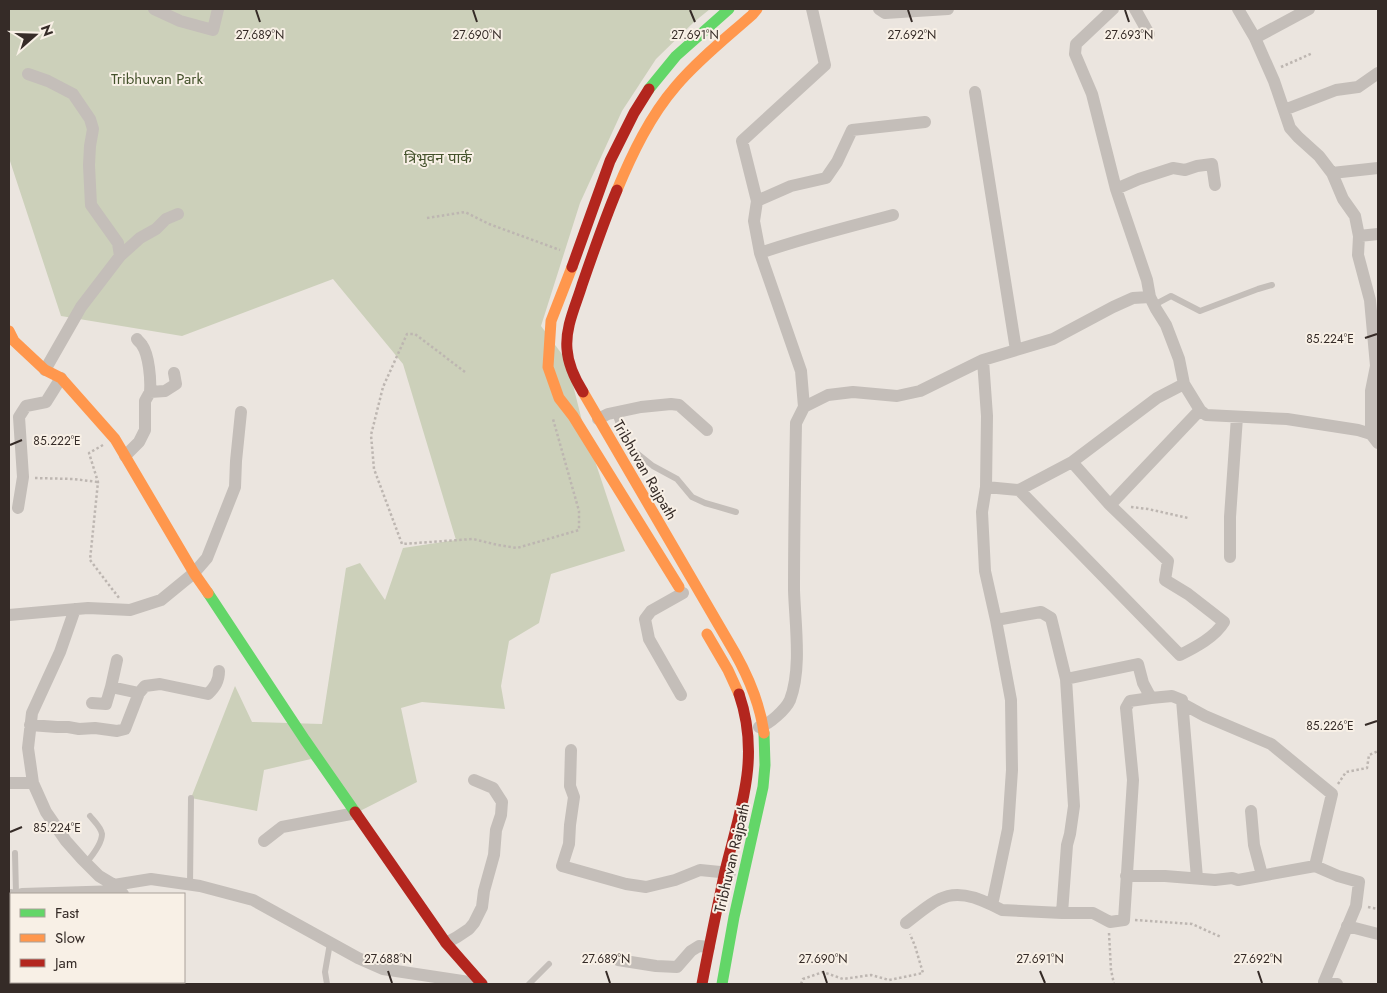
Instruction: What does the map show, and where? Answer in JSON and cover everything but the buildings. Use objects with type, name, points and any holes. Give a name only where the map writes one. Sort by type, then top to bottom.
[{"type":"main road","name":"Tribhuvan Rajpath","points":[[685,597],[573,416],[559,398],[548,367],[551,321],[594,200],[634,113],[651,86],[676,56],[729,9]]},
{"type":"main road","name":"Tribhuvan Rajpath","points":[[722,984],[726,953],[762,790],[765,766],[765,742],[757,699],[740,658],[575,379],[567,361],[566,336],[611,202],[637,147],[659,108],[673,89],[708,53],[757,9]]},
{"type":"main road","points":[[621,138],[637,147]]},
{"type":"main road","points":[[9,331],[14,341],[45,370],[60,378],[115,439],[194,573],[305,740],[446,942],[482,984]]},
{"type":"main road","name":"Tribhuvan Rajpath","points":[[701,624],[739,693],[747,730],[749,752],[748,775],[725,872],[702,984]]},
{"type":"street","points":[[154,9],[180,21],[213,30],[218,9]]},
{"type":"street","points":[[747,730],[763,726],[778,715],[790,701],[797,672],[794,591],[796,423],[804,407],[802,371],[760,253],[754,221],[757,201],[742,141],[825,65],[812,9]]},
{"type":"street","points":[[879,9],[885,13],[948,9]]},
{"type":"street","points":[[1114,9],[1076,44],[1075,54],[1094,102],[1116,189],[1147,280],[1152,301],[1166,325],[1179,358],[1184,384],[1200,410],[1206,415],[1287,419],[1358,430],[1374,438]]},
{"type":"street","points":[[1135,9],[1149,34]]},
{"type":"street","points":[[1238,9],[1255,38],[1271,73],[1290,128],[1319,156],[1332,173],[1342,199],[1355,216],[1359,236],[1358,255],[1374,300],[1377,366],[1371,391],[1374,438]]},
{"type":"street","points":[[1255,38],[1310,9]]},
{"type":"street","points":[[1284,110],[1336,90],[1358,87],[1378,73]]},
{"type":"street","points":[[28,74],[48,81],[73,94],[90,119],[93,129],[90,146],[91,205],[118,243],[120,256]]},
{"type":"street","points":[[975,92],[1016,350]]},
{"type":"street","points":[[757,201],[791,186],[826,178],[852,130],[925,122]]},
{"type":"street","points":[[1116,189],[1173,168],[1184,170],[1212,164],[1215,185]]},
{"type":"street","points":[[1332,173],[1378,168]]},
{"type":"street","points":[[45,370],[81,306],[120,256],[140,238],[156,229],[166,219],[178,214]]},
{"type":"street","points":[[760,253],[796,240],[893,214]]},
{"type":"street","points":[[1359,236],[1378,234]]},
{"type":"street","points":[[804,407],[828,395],[853,392],[897,396],[920,391],[983,360],[1053,339],[1133,298],[1152,301]]},
{"type":"street","points":[[125,456],[139,442],[145,430],[145,401],[150,392],[151,383],[147,357],[142,345],[136,339]]},
{"type":"street","points":[[983,360],[987,416],[986,486],[982,512],[985,572],[996,620],[1010,700],[1012,770],[1008,829],[992,905]]},
{"type":"street","points":[[150,392],[165,391],[176,384],[174,372]]},
{"type":"street","points":[[18,508],[23,478],[19,417],[26,406],[46,402],[60,378]]},
{"type":"street","points":[[986,486],[1019,490],[1072,462],[1157,398],[1184,384]]},
{"type":"street","points":[[598,420],[608,414],[641,407],[671,404],[679,405],[707,430]]},
{"type":"street","points":[[1110,505],[1200,410]]},
{"type":"street","points":[[9,616],[75,609],[130,610],[161,600],[194,573],[207,558],[235,487],[241,412]]},
{"type":"street","points":[[1230,557],[1230,517],[1238,417]]},
{"type":"street","points":[[1019,490],[1180,655],[1191,650],[1219,630],[1224,622],[1188,594],[1164,580],[1168,561],[1110,505],[1072,462]]},
{"type":"street","points":[[681,695],[650,639],[645,619],[651,611],[685,597]]},
{"type":"street","points":[[75,609],[60,652],[32,713],[28,748],[33,783],[46,812],[66,841],[99,876],[119,890]]},
{"type":"street","points":[[996,620],[1041,612],[1051,618],[1066,679],[1074,806],[1067,845],[1062,913]]},
{"type":"street","points":[[92,703],[106,704],[117,660]]},
{"type":"street","points":[[1066,679],[1138,664],[1143,683],[1151,698]]},
{"type":"street","points":[[30,725],[68,726],[79,729],[95,728],[117,731],[125,729],[139,693],[145,686],[160,684],[208,694],[219,679],[219,671]]},
{"type":"street","points":[[111,687],[139,693]]},
{"type":"street","points":[[906,923],[937,899],[954,895],[979,898],[1002,910],[1093,913],[1110,922],[1124,920],[1132,780],[1126,708],[1130,701],[1172,696],[1182,700],[1198,878]]},
{"type":"street","points":[[1183,704],[1205,716],[1271,744],[1332,794],[1315,866]]},
{"type":"street","points":[[571,750],[570,786],[574,797],[569,844],[562,866],[626,884],[646,887],[675,880],[700,870],[742,875]]},
{"type":"street","points":[[446,942],[457,937],[474,924],[482,907],[484,891],[494,855],[496,830],[502,802],[493,788],[474,780]]},
{"type":"street","points":[[9,783],[33,783]]},
{"type":"street","points":[[1251,812],[1254,845],[1262,875]]},
{"type":"street","points":[[264,841],[282,827],[356,813]]},
{"type":"street","points":[[1126,876],[1215,880],[1232,878],[1238,880],[1315,866],[1338,876],[1359,882],[1356,906],[1347,926],[1328,983]]},
{"type":"street","points":[[46,893],[119,890],[151,879],[200,886],[253,900],[358,958],[383,968],[482,984]]},
{"type":"street","points":[[1347,926],[1378,934]]},
{"type":"street","points":[[618,960],[677,967],[691,951],[699,946],[709,947]]},
{"type":"lane","points":[[1152,301],[1172,296],[1200,311],[1272,285]]},
{"type":"lane","points":[[615,413],[622,433],[633,450],[653,466],[678,479],[692,497],[736,512]]},
{"type":"lane","points":[[190,885],[191,798]]},
{"type":"lane","points":[[86,863],[97,850],[102,834],[90,816]]},
{"type":"lane","points":[[15,852],[16,893]]},
{"type":"lane","points":[[327,984],[325,972],[330,943]]},
{"type":"lane","points":[[529,984],[550,964]]},
{"type":"path","points":[[1271,73],[1313,53]]},
{"type":"path","points":[[426,218],[465,212],[489,224],[575,256]]},
{"type":"path","points":[[465,372],[415,334],[407,334],[383,387],[371,435],[374,469],[402,544],[473,539],[518,548],[579,530],[579,511],[552,414]]},
{"type":"path","points":[[115,439],[89,453],[98,482],[90,560],[130,610]]},
{"type":"path","points":[[23,478],[72,479],[98,482]]},
{"type":"path","points":[[1110,505],[1148,509],[1188,518]]},
{"type":"path","points":[[1332,794],[1346,772],[1367,768],[1370,755],[1378,750]]},
{"type":"path","points":[[1124,920],[1192,924],[1221,937]]},
{"type":"path","points":[[1110,922],[1109,942],[1114,984]]},
{"type":"path","points":[[801,984],[803,979],[822,972],[843,979],[871,975],[889,980],[923,973],[906,923]]},
{"type":"green space","points":[[9,9],[710,9],[656,59],[622,111],[580,203],[541,326],[567,361],[583,425],[625,551],[551,574],[539,623],[509,641],[501,686],[505,709],[422,702],[401,708],[417,782],[356,813],[311,759],[264,770],[257,811],[191,798],[235,686],[252,722],[322,724],[346,568],[360,563],[385,600],[403,548],[456,540],[403,364],[333,279],[182,336],[61,316],[9,158]]},
{"type":"traffic: fast","points":[[649,89],[676,56],[729,9]]},
{"type":"traffic: fast","points":[[208,593],[355,812]]},
{"type":"traffic: fast","points":[[722,984],[734,917],[763,787],[765,765],[764,733]]},
{"type":"traffic: slow","points":[[617,190],[642,136],[676,86],[712,49],[757,9]]},
{"type":"traffic: slow","points":[[572,267],[551,321],[548,367],[559,398],[573,416],[679,587]]},
{"type":"traffic: slow","points":[[9,331],[14,341],[45,370],[61,378],[115,439],[194,573],[208,593]]},
{"type":"traffic: slow","points":[[583,392],[740,662],[757,702],[764,733]]},
{"type":"traffic: slow","points":[[707,634],[728,670],[739,694]]},
{"type":"traffic: jam","points":[[572,267],[610,161],[634,113],[649,89]]},
{"type":"traffic: jam","points":[[583,392],[570,366],[567,349],[568,333],[586,273],[617,190]]},
{"type":"traffic: jam","points":[[702,984],[725,871],[746,783],[748,740],[739,694]]},
{"type":"traffic: jam","points":[[355,812],[446,943],[482,984]]},
{"type":"park label","name":"Tribhuvan Park","points":[[157,79]]},
{"type":"park label","name":"त्रिभुवन पार्क","points":[[438,158]]}]
